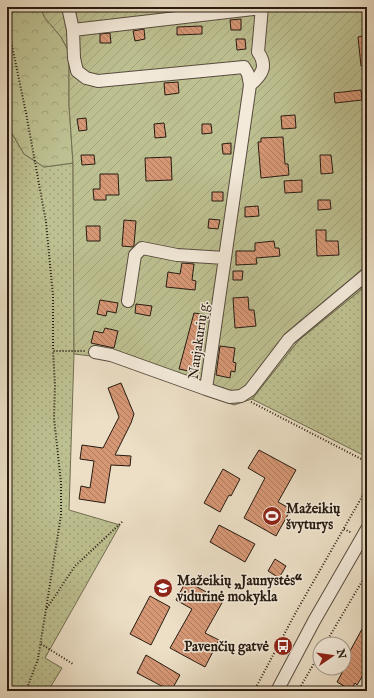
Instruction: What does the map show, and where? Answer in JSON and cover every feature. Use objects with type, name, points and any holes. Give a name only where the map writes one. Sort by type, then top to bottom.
[{"type":"street","points":[[68,7],[77,71],[86,78],[98,81],[244,67],[245,62],[249,57],[258,52]]},
{"type":"street","points":[[72,30],[262,8]]},
{"type":"street","name":"Naujakurių g.","points":[[250,85],[261,73],[263,65],[262,58],[258,52],[262,8]]},
{"type":"street","name":"Naujakurių g.","points":[[241,396],[230,397],[206,389],[250,85],[248,74],[244,67]]},
{"type":"street","points":[[128,301],[135,255],[142,248],[177,255],[225,258]]},
{"type":"street","points":[[241,396],[250,390],[289,339],[367,274]]},
{"type":"street","points":[[95,352],[111,355],[206,389]]},
{"type":"street","points":[[277,691],[314,621],[367,529]]},
{"type":"path","points":[[7,22],[26,113],[46,222],[53,296],[53,350],[55,385],[54,418],[61,483],[61,515],[41,644],[38,658],[26,691]]},
{"type":"path","points":[[53,350],[95,352]]},
{"type":"path","points":[[241,396],[367,462]]},
{"type":"path","points":[[254,691],[296,612],[367,488]]},
{"type":"path","points":[[46,609],[75,566],[123,521]]},
{"type":"path","points":[[330,636],[367,573]]},
{"type":"path","points":[[41,644],[73,664]]},
{"type":"path","points":[[298,691],[312,667]]},
{"type":"green space","points":[[7,7],[40,7],[45,18],[61,37],[69,52],[69,105],[73,163],[44,167],[24,154],[7,125]]},
{"type":"green space","points":[[40,7],[367,7],[367,285],[299,340],[252,399],[234,405],[113,361],[74,354],[73,163],[69,105],[69,52],[61,37],[45,18]]},
{"type":"green space","points":[[7,125],[24,154],[44,167],[73,163],[74,354],[69,510],[120,525],[45,658],[62,668],[48,691],[7,691]]},
{"type":"green space","points":[[367,285],[367,457],[252,399],[299,340]]},
{"type":"building","points":[[241,19],[241,30],[231,30],[230,20]]},
{"type":"building","points":[[202,26],[202,34],[177,35],[177,27]]},
{"type":"building","points":[[144,29],[145,39],[135,41],[133,31]]},
{"type":"building","points":[[110,33],[111,43],[100,43],[100,34]]},
{"type":"building","points":[[367,35],[367,66],[361,66],[358,37]]},
{"type":"building","points":[[236,39],[245,39],[246,49],[237,50]]},
{"type":"building","points":[[178,82],[179,93],[165,95],[164,83]]},
{"type":"building","points":[[361,90],[362,100],[335,103],[334,93]]},
{"type":"building","points":[[295,115],[296,128],[282,129],[281,116]]},
{"type":"building","points":[[86,118],[87,130],[79,131],[77,119]]},
{"type":"building","points":[[164,123],[166,137],[155,138],[154,124]]},
{"type":"building","points":[[202,124],[211,124],[212,133],[202,134]]},
{"type":"building","points":[[283,137],[285,164],[288,164],[289,175],[261,178],[258,142],[261,142],[261,138]]},
{"type":"building","points":[[231,143],[231,154],[223,154],[222,144]]},
{"type":"building","points":[[81,155],[94,155],[95,164],[82,165]]},
{"type":"building","points":[[320,155],[331,155],[333,173],[321,174]]},
{"type":"building","points":[[171,157],[172,180],[146,181],[145,158]]},
{"type":"building","points":[[100,174],[118,174],[119,195],[106,195],[106,200],[94,200],[93,189],[100,189]]},
{"type":"building","points":[[302,180],[302,192],[285,193],[284,181]]},
{"type":"building","points":[[212,192],[223,192],[223,201],[212,201]]},
{"type":"building","points":[[318,200],[330,200],[331,209],[318,210]]},
{"type":"building","points":[[258,206],[259,216],[245,217],[245,207]]},
{"type":"building","points":[[209,219],[220,220],[218,229],[208,228]]},
{"type":"building","points":[[124,220],[136,221],[133,247],[122,246]]},
{"type":"building","points":[[86,226],[100,226],[100,241],[87,241]]},
{"type":"building","points":[[316,230],[326,230],[326,241],[338,241],[339,255],[317,256]]},
{"type":"building","points":[[274,241],[275,248],[279,248],[280,256],[256,258],[257,264],[236,265],[236,251],[255,251],[255,243]]},
{"type":"building","points":[[182,263],[194,264],[192,280],[196,281],[195,290],[166,287],[168,272],[180,274]]},
{"type":"building","points":[[233,271],[243,271],[242,280],[233,280]]},
{"type":"building","points":[[248,297],[249,310],[254,310],[256,326],[235,328],[233,298]]},
{"type":"building","points":[[100,300],[118,303],[116,313],[107,311],[106,316],[97,314]]},
{"type":"building","points":[[136,304],[152,306],[150,316],[135,313]]},
{"type":"building","points":[[194,313],[207,315],[205,333],[202,333],[193,372],[179,369]]},
{"type":"building","points":[[105,328],[118,331],[114,348],[91,343],[94,331],[103,333]]},
{"type":"building","points":[[220,346],[235,348],[233,362],[236,363],[235,372],[231,371],[230,378],[216,375]]},
{"type":"building","points":[[121,383],[134,414],[115,455],[131,456],[130,466],[111,465],[105,503],[79,499],[81,486],[90,488],[94,461],[80,459],[82,445],[103,448],[119,417],[108,388]]},
{"type":"building","points":[[259,450],[296,470],[278,502],[291,509],[276,536],[244,518],[265,478],[248,468]]},
{"type":"building","points":[[223,469],[240,479],[220,512],[204,503]]},
{"type":"building","points":[[219,525],[255,544],[245,562],[210,542]]},
{"type":"building","points":[[275,559],[286,566],[279,578],[268,571]]},
{"type":"building","points":[[186,581],[223,601],[205,633],[219,640],[205,667],[170,648],[192,609],[176,600]]},
{"type":"building","points":[[150,596],[170,607],[151,645],[130,634]]},
{"type":"building","points":[[367,620],[367,662],[363,669],[366,670],[357,685],[355,683],[351,690],[337,682],[340,676],[352,676],[352,647]]},
{"type":"building","points":[[146,655],[180,675],[171,691],[137,673]]},
{"type":"place","name":"Mažeikių švyturys","points":[[272,516]]},
{"type":"place","name":"Mažeikių „Jaunystės“ vidurinė mokykla","points":[[163,588]]},
{"type":"place","name":"Pavenčių gatvė","points":[[283,646]]}]
